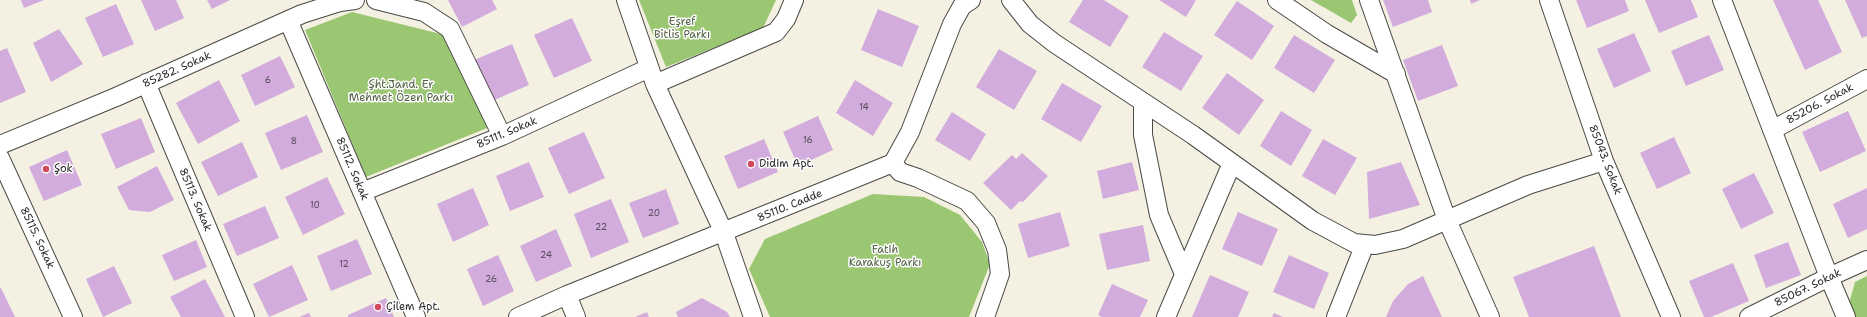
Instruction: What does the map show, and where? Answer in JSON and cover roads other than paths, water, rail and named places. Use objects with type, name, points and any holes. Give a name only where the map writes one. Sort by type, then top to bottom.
[{"type":"street","name":"85282. Sokak","points":[[0,145],[116,97],[288,20],[340,2],[355,0]]},
{"type":"street","points":[[376,0],[424,12],[450,29],[502,136]]},
{"type":"street","points":[[626,0],[652,76],[724,233],[753,317]]},
{"type":"street","name":"85111. Sokak","points":[[362,192],[652,76],[776,32],[786,19],[794,0]]},
{"type":"street","points":[[971,0],[962,6],[952,24],[910,132],[893,163],[900,172],[918,178],[967,201],[986,223],[997,250],[1000,274],[985,317]]},
{"type":"street","points":[[1011,0],[1030,24],[1054,43],[1232,163],[1313,221],[1354,243],[1374,245],[1403,239],[1528,185],[1604,161]]},
{"type":"street","points":[[1277,0],[1327,34],[1396,74]]},
{"type":"street","points":[[1369,0],[1447,220],[1490,317]]},
{"type":"street","name":"85043. Sokak","points":[[1549,0],[1604,161],[1671,317]]},
{"type":"street","points":[[1722,0],[1828,276],[1846,317]]},
{"type":"street","name":"85112. Sokak","points":[[288,20],[416,317]]},
{"type":"street","name":"85206. Sokak","points":[[1772,130],[1867,79]]},
{"type":"street","name":"85113. Sokak","points":[[146,83],[245,317]]},
{"type":"street","points":[[1143,103],[1143,135],[1160,215],[1184,274]]},
{"type":"street","name":"85115. Sokak","points":[[0,158],[73,317]]},
{"type":"street","name":"85110. Cadde","points":[[518,317],[567,295],[724,233],[893,163]]},
{"type":"street","points":[[1166,317],[1232,163]]},
{"type":"street","points":[[1336,317],[1365,244]]},
{"type":"street","name":"85067. Sokak","points":[[1749,317],[1828,276],[1867,260]]},
{"type":"street","points":[[567,295],[576,317]]},
{"type":"place","name":"Didim Apt.","points":[[751,164]]},
{"type":"place","name":"Şok","points":[[46,169]]},
{"type":"place","name":"Çilem Apt.","points":[[378,307]]},
{"type":"park label","name":"Eşref Bitlis Parkı","points":[[682,28]]},
{"type":"park label","name":"Şht.Jand. Er Mehmet Özen Parkı","points":[[401,91]]},
{"type":"park label","name":"Fatih Karakuş Parkı","points":[[885,256]]}]
